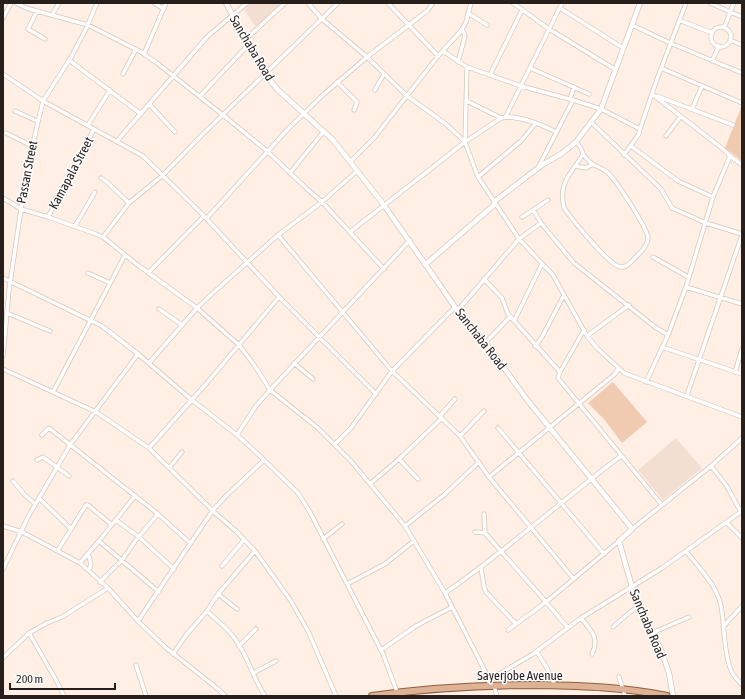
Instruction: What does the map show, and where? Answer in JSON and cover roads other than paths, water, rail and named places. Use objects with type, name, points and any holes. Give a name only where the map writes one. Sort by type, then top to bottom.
[{"type":"main road","name":"Sayerjobe Avenue","points":[[372,696],[397,692],[406,694],[491,684],[623,688],[667,696]]},
{"type":"street","points":[[3,18],[11,3]]},
{"type":"street","points":[[16,3],[26,8],[52,16],[88,25],[144,54],[200,96],[267,151],[322,202],[384,269]]},
{"type":"street","points":[[26,8],[28,3]]},
{"type":"street","points":[[52,16],[58,3]]},
{"type":"street","name":"Passan Street","points":[[3,356],[10,282],[20,208],[42,101],[70,60],[88,25],[97,3]]},
{"type":"street","points":[[154,3],[164,8]]},
{"type":"street","points":[[144,54],[166,3]]},
{"type":"street","name":"Sanchaba Road","points":[[226,3],[265,74],[278,90],[334,140],[410,240],[457,308],[528,401],[632,529]]},
{"type":"street","points":[[117,141],[174,77],[207,37],[247,3]]},
{"type":"street","points":[[200,96],[247,41],[285,3]]},
{"type":"street","points":[[308,3],[322,19],[367,57],[407,96],[446,124],[465,142]]},
{"type":"street","points":[[103,238],[129,203],[162,176],[338,3]]},
{"type":"street","points":[[388,3],[408,26],[438,56]]},
{"type":"street","points":[[427,3],[430,7]]},
{"type":"street","points":[[148,273],[205,217],[303,113],[337,82],[408,26],[433,3]]},
{"type":"street","points":[[350,162],[374,138],[438,56],[462,28],[466,22],[471,3]]},
{"type":"street","points":[[513,3],[550,29],[616,70]]},
{"type":"street","points":[[506,116],[562,3]]},
{"type":"street","points":[[426,264],[474,223],[494,204],[494,202],[537,169],[562,154],[576,142],[601,109],[640,3]]},
{"type":"street","points":[[624,155],[639,134],[661,68],[686,3]]},
{"type":"street","points":[[710,3],[742,17]]},
{"type":"street","points":[[724,28],[734,3]]},
{"type":"street","points":[[560,8],[623,48]]},
{"type":"street","points":[[490,75],[522,10]]},
{"type":"street","points":[[37,11],[28,29],[45,39]]},
{"type":"street","points":[[468,13],[487,25]]},
{"type":"street","points":[[679,20],[712,33]]},
{"type":"street","points":[[632,25],[670,43],[742,73]]},
{"type":"street","points":[[458,62],[465,36],[462,28]]},
{"type":"street","points":[[717,28],[724,28],[729,31],[730,40],[726,45],[718,46],[713,42],[712,33],[717,28]]},
{"type":"street","points":[[730,40],[742,45]]},
{"type":"street","points":[[712,61],[718,46]]},
{"type":"street","points":[[123,74],[136,49]]},
{"type":"street","points":[[443,51],[467,67],[521,86],[571,99],[601,109],[640,129]]},
{"type":"street","points":[[70,60],[141,114]]},
{"type":"street","points":[[467,67],[465,142],[478,178],[519,239],[553,274],[587,336],[598,349],[624,373],[646,382],[687,395],[742,417]]},
{"type":"street","points":[[530,68],[588,94]]},
{"type":"street","points":[[661,68],[742,103]]},
{"type":"street","points":[[3,74],[42,101],[143,156],[205,217],[279,297],[376,394]]},
{"type":"street","points":[[376,90],[384,74]]},
{"type":"street","points":[[337,82],[357,102],[358,104],[354,110]]},
{"type":"street","points":[[692,109],[702,86]]},
{"type":"street","points":[[537,169],[571,99],[574,87]]},
{"type":"street","points":[[88,125],[110,90]]},
{"type":"street","points":[[652,94],[733,125]]},
{"type":"street","points":[[652,94],[742,165]]},
{"type":"street","points":[[467,101],[501,118]]},
{"type":"street","points":[[149,104],[175,132]]},
{"type":"street","points":[[15,111],[38,121]]},
{"type":"street","points":[[350,232],[465,142],[501,118],[506,116],[536,123],[556,132]]},
{"type":"street","points":[[666,136],[681,116]]},
{"type":"street","points":[[591,122],[661,189],[672,208],[706,223],[742,234],[687,395]]},
{"type":"street","points":[[478,178],[521,141],[536,123]]},
{"type":"street","name":"Kamapala Street","points":[[20,208],[48,216],[94,129]]},
{"type":"street","points":[[290,173],[324,131]]},
{"type":"street","points":[[6,133],[32,146]]},
{"type":"street","points":[[576,142],[581,148],[583,154],[593,164],[601,168],[614,180],[648,236],[648,241],[643,249],[627,266],[622,268],[617,266],[602,253],[564,208],[562,199],[564,183],[583,154]]},
{"type":"street","points":[[631,146],[678,182],[713,197]]},
{"type":"street","points":[[646,382],[668,335],[686,287],[713,197],[730,156]]},
{"type":"street","points":[[575,166],[586,168],[593,164]]},
{"type":"street","points":[[149,363],[197,308],[278,234],[322,202],[357,171]]},
{"type":"street","points":[[101,178],[112,186],[129,203]]},
{"type":"street","points":[[75,226],[95,192]]},
{"type":"street","points":[[3,198],[20,208],[75,226],[103,238],[197,308],[239,345],[255,366],[270,390],[318,428],[335,444],[405,526],[445,593],[497,696]]},
{"type":"street","points":[[522,217],[548,200]]},
{"type":"street","points":[[533,210],[541,223],[574,263],[655,327],[668,335]]},
{"type":"street","points":[[335,444],[351,428],[392,371],[457,308],[519,239],[541,223]]},
{"type":"street","points":[[278,234],[392,371],[460,436],[489,477],[573,578]]},
{"type":"street","points":[[237,435],[256,406],[270,390],[410,240]]},
{"type":"street","points":[[53,392],[125,255]]},
{"type":"street","points":[[653,257],[688,277]]},
{"type":"street","points":[[514,321],[542,264]]},
{"type":"street","points":[[88,273],[110,283]]},
{"type":"street","points":[[3,278],[102,326],[237,435],[298,493],[381,650],[397,692]]},
{"type":"street","points":[[484,279],[499,293],[510,317],[560,372]]},
{"type":"street","points":[[686,287],[742,304]]},
{"type":"street","points":[[536,346],[564,294]]},
{"type":"street","points":[[149,448],[192,400],[279,297]]},
{"type":"street","points":[[587,336],[629,305]]},
{"type":"street","points":[[160,309],[182,325]]},
{"type":"street","points":[[7,313],[50,331]]},
{"type":"street","points":[[485,343],[510,317]]},
{"type":"street","points":[[584,330],[558,378],[662,505]]},
{"type":"street","points":[[662,347],[742,374]]},
{"type":"street","points":[[735,372],[742,349]]},
{"type":"street","points":[[3,569],[28,517],[70,445],[138,354]]},
{"type":"street","points":[[294,363],[312,379]]},
{"type":"street","points":[[3,369],[96,412],[149,448],[170,467],[255,551],[283,590],[308,631],[336,696]]},
{"type":"street","points":[[489,477],[615,374],[618,369]]},
{"type":"street","points":[[370,484],[400,459],[441,417],[455,399]]},
{"type":"street","points":[[460,436],[484,411]]},
{"type":"street","points":[[42,435],[49,428],[158,514],[190,543]]},
{"type":"street","points":[[498,428],[604,554]]},
{"type":"street","points":[[508,630],[546,602],[632,529],[712,466],[742,438]]},
{"type":"street","points":[[170,467],[182,452]]},
{"type":"street","points":[[445,593],[481,568],[621,456]]},
{"type":"street","points":[[37,460],[44,457],[69,476]]},
{"type":"street","points":[[400,459],[418,479]]},
{"type":"street","points":[[138,621],[213,510],[264,460]]},
{"type":"street","points":[[405,526],[444,495],[479,462]]},
{"type":"street","points":[[491,684],[537,652],[581,618],[632,587],[742,512],[726,485],[712,466]]},
{"type":"street","points":[[13,481],[24,494],[36,504]]},
{"type":"street","points":[[80,563],[135,496]]},
{"type":"street","points":[[39,498],[71,529]]},
{"type":"street","points":[[58,550],[86,505],[88,505],[112,525]]},
{"type":"street","points":[[100,582],[122,560],[158,514]]},
{"type":"street","points":[[484,514],[485,533]]},
{"type":"street","points":[[116,520],[139,537],[174,568]]},
{"type":"street","points":[[727,523],[742,538]]},
{"type":"street","points":[[323,539],[342,524]]},
{"type":"street","points":[[3,526],[22,532],[80,563],[108,588],[138,621],[173,654],[218,689],[224,696]]},
{"type":"street","points":[[475,532],[485,533],[502,550],[568,628]]},
{"type":"street","points":[[222,566],[244,540]]},
{"type":"street","points":[[99,541],[159,592]]},
{"type":"street","points":[[347,584],[385,564],[414,541]]},
{"type":"street","name":"Sanchaba Road","points":[[619,541],[632,587],[652,634],[661,650],[669,672],[674,696]]},
{"type":"street","points":[[173,654],[187,634],[207,611],[218,594],[255,551]]},
{"type":"street","points":[[686,551],[713,587],[717,595],[721,605],[723,627],[731,671],[742,685]]},
{"type":"street","points":[[88,553],[91,564],[89,572]]},
{"type":"street","points":[[481,568],[486,592],[516,624]]},
{"type":"street","points":[[3,658],[29,633],[62,617],[108,588]]},
{"type":"street","points":[[218,594],[237,609]]},
{"type":"street","points":[[613,626],[640,606]]},
{"type":"street","points":[[723,627],[742,606]]},
{"type":"street","points":[[381,650],[416,626],[452,607]]},
{"type":"street","points":[[207,611],[233,635],[265,696]]},
{"type":"street","points":[[652,634],[689,617]]},
{"type":"street","points":[[581,618],[595,638],[596,644],[592,654]]},
{"type":"street","points":[[239,646],[256,629]]},
{"type":"street","points":[[29,633],[64,696]]},
{"type":"street","points":[[537,652],[547,668],[555,686]]},
{"type":"street","points":[[253,673],[276,661]]},
{"type":"street","points":[[136,665],[146,696]]},
{"type":"street","points":[[619,677],[624,696]]}]
